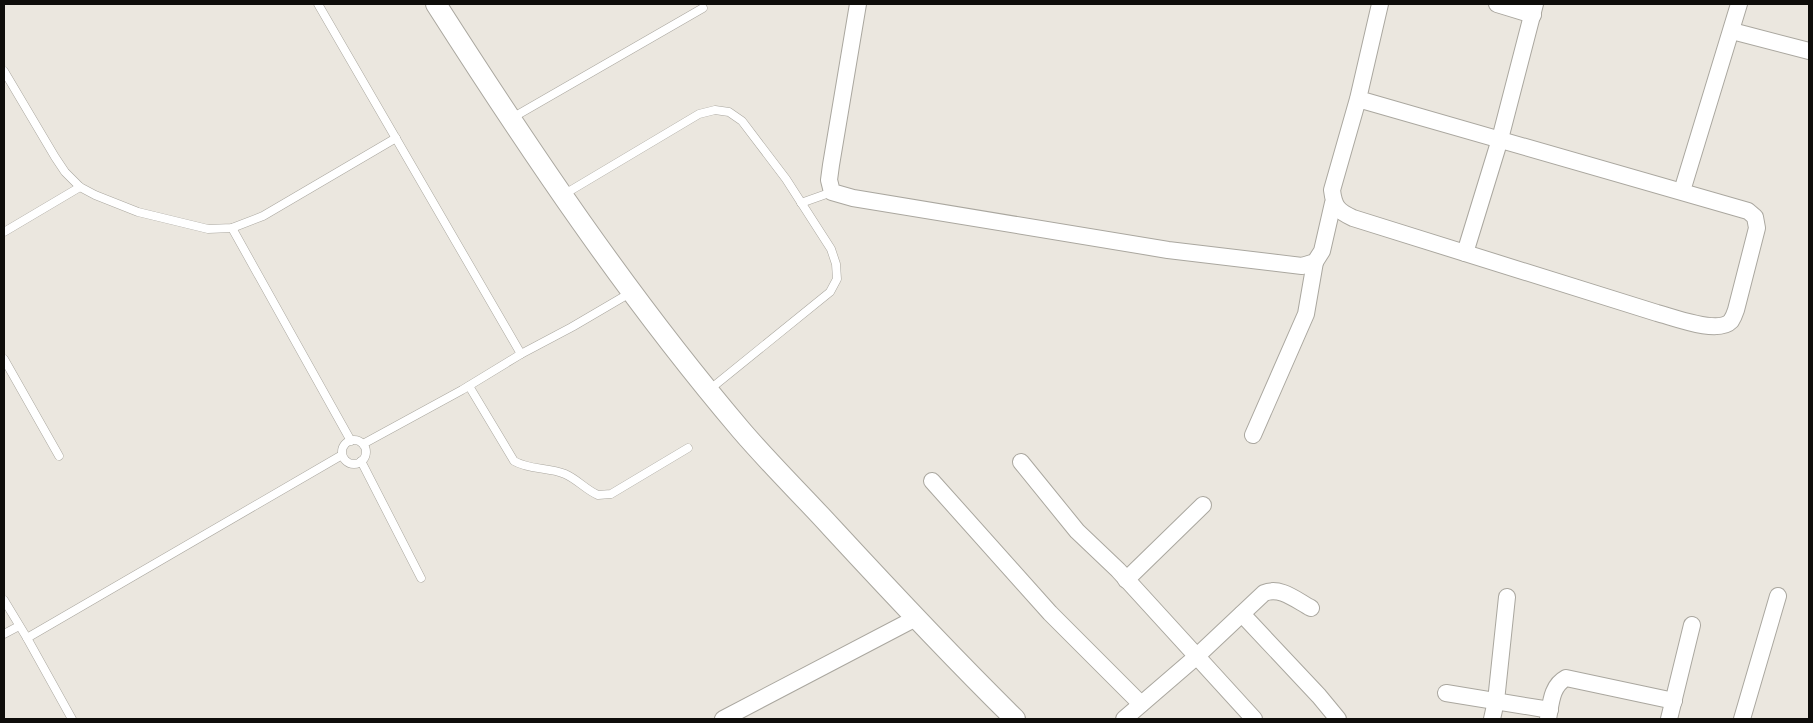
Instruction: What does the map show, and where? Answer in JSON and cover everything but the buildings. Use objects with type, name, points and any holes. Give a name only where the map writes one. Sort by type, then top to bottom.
[{"type":"street","points":[[436,4],[563,196],[632,292],[709,390],[768,460],[954,659],[1015,719]]},
{"type":"street","points":[[858,4],[831,165],[830,186],[832,192],[853,198],[1168,250],[1302,266],[1315,262]]},
{"type":"street","points":[[1253,435],[1306,314],[1315,262],[1322,251],[1333,203],[1332,190],[1358,99],[1380,4]]},
{"type":"street","points":[[1465,253],[1500,139],[1534,9],[1497,4]]},
{"type":"street","points":[[1682,191],[1739,4]]},
{"type":"street","points":[[1732,31],[1809,51]]},
{"type":"street","points":[[1333,203],[1342,212],[1353,218],[1704,326],[1722,326],[1731,320],[1736,310],[1755,242],[1757,228],[1755,217],[1737,206],[1358,99]]},
{"type":"street","points":[[1021,462],[1078,531],[1126,580],[1254,719]]},
{"type":"street","points":[[932,481],[1050,613],[1141,704]]},
{"type":"street","points":[[1126,580],[1203,505]]},
{"type":"street","points":[[1124,719],[1196,657],[1264,593],[1274,590],[1311,608]]},
{"type":"street","points":[[1742,719],[1778,596]]},
{"type":"street","points":[[1492,719],[1496,701],[1506,597]]},
{"type":"street","points":[[1242,614],[1338,719]]},
{"type":"street","points":[[723,719],[916,618]]},
{"type":"street","points":[[1669,719],[1692,625]]},
{"type":"street","points":[[1446,693],[1496,701],[1549,715],[1555,688],[1559,682],[1566,678],[1674,701]]},
{"type":"lane","points":[[318,4],[521,354]]},
{"type":"lane","points":[[511,119],[703,8]]},
{"type":"lane","points":[[4,71],[55,157],[80,187],[95,196],[115,204],[187,225],[208,229],[232,228],[263,216],[396,138]]},
{"type":"lane","points":[[563,196],[699,114],[715,110],[729,112],[742,121],[786,179],[830,249],[836,264],[837,279],[830,292],[709,390]]},
{"type":"lane","points":[[4,232],[80,187]]},
{"type":"lane","points":[[801,204],[832,192]]},
{"type":"lane","points":[[232,228],[351,440]]},
{"type":"lane","points":[[363,444],[469,386],[521,354],[632,292]]},
{"type":"lane","points":[[4,359],[58,456]]},
{"type":"lane","points":[[469,386],[514,461],[527,467],[548,469],[568,475],[598,495],[611,494],[688,448]]},
{"type":"lane","points":[[351,440],[363,444],[366,453],[361,461],[352,464],[344,459],[342,455],[344,446],[351,440]]},
{"type":"lane","points":[[27,638],[342,455]]},
{"type":"lane","points":[[361,461],[421,578]]},
{"type":"lane","points":[[4,600],[72,719]]},
{"type":"lane","points":[[4,634],[19,626]]}]
